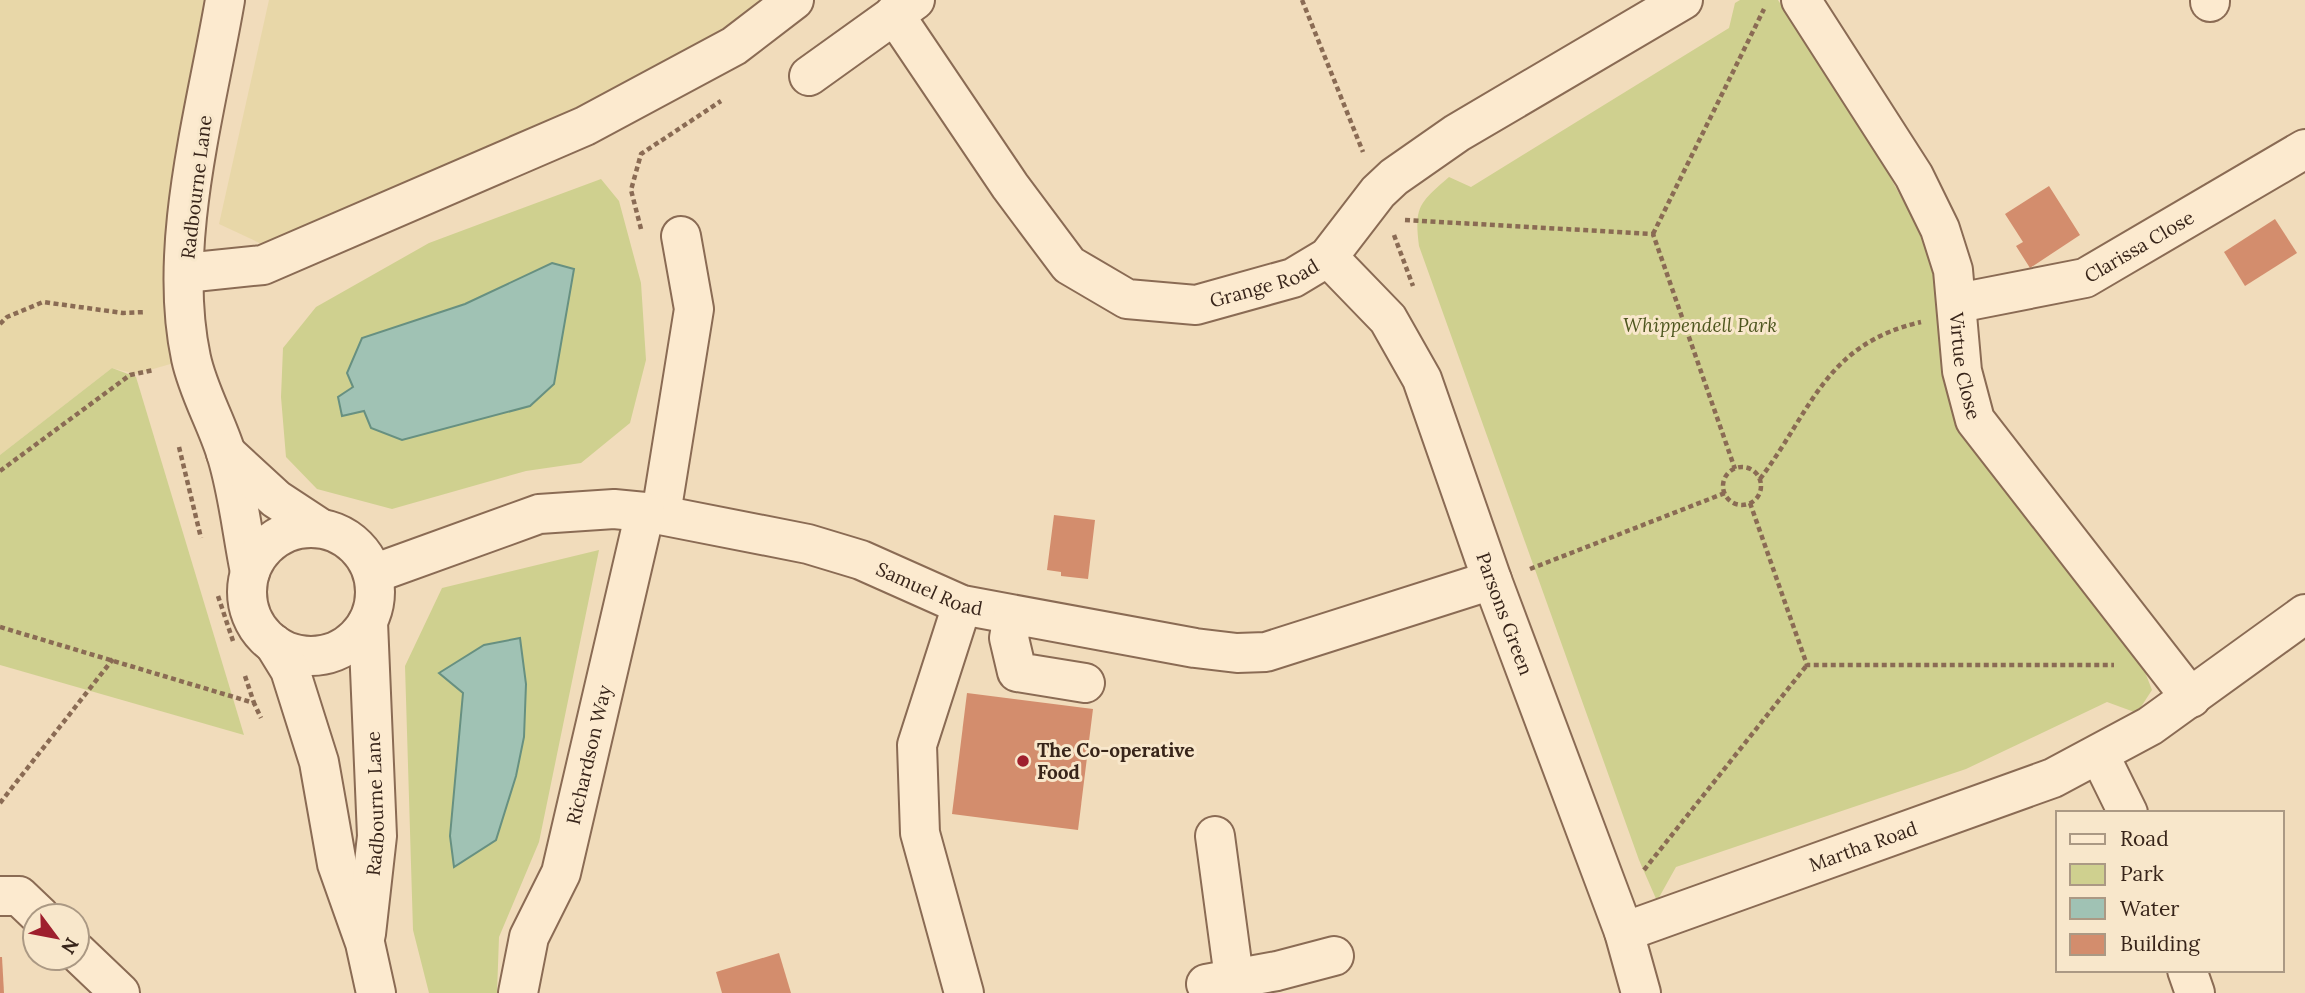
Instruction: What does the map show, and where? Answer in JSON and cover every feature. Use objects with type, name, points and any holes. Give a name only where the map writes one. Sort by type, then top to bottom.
[{"type":"street","name":"Radbourne Lane","points":[[225,0],[194,178],[185,291],[191,358],[206,405],[226,453],[250,572]]},
{"type":"street","points":[[185,291],[263,265],[585,126],[734,46],[794,0]]},
{"type":"street","name":"Grange Road","points":[[809,76],[905,7],[1010,186],[1069,265],[1127,299],[1196,305],[1293,278],[1328,257],[1389,206],[1394,177],[1631,12],[1683,0]]},
{"type":"street","name":"Virtue Close","points":[[1801,0],[1914,176],[1940,229],[1953,270],[1962,371],[1975,421],[2191,698]]},
{"type":"street","name":"Clarissa Close","points":[[1958,303],[2085,278],[2305,149]]},
{"type":"street","name":"Richardson Way","points":[[518,993],[529,937],[561,873],[653,513],[694,309],[681,236]]},
{"type":"street","name":"Parsons Green","points":[[1328,257],[1388,320],[1422,379],[1492,580],[1624,932],[1641,993]]},
{"type":"street","name":"Radbourne Lane","points":[[226,453],[276,499],[320,528]]},
{"type":"street","name":"Samuel Road","points":[[373,574],[539,514],[614,509],[653,513],[808,544],[861,560],[962,606],[1195,648],[1237,653],[1266,652],[1492,580]]},
{"type":"street","points":[[320,528],[337,533],[353,543],[373,574],[374,598],[368,622],[355,639],[336,651],[315,656],[293,653],[274,644],[259,629],[250,612],[247,592],[250,572],[270,543],[293,531],[320,528]]},
{"type":"street","points":[[962,606],[917,745],[920,833],[964,993]]},
{"type":"street","name":"Martha Road","points":[[1624,932],[2053,778],[2150,726],[2305,614]]},
{"type":"street","points":[[1013,616],[1009,638],[1017,672],[1085,683]]},
{"type":"street","name":"Radbourne Lane","points":[[365,943],[377,836],[368,622]]},
{"type":"street","name":"Radbourne Lane","points":[[274,644],[290,670],[319,762],[337,864],[365,943],[376,993]]},
{"type":"street","points":[[2099,754],[2127,811]]},
{"type":"street","points":[[1215,836],[1220,981],[1282,982],[1334,956]]},
{"type":"street","points":[[0,896],[19,896],[25,902]]},
{"type":"street","points":[[91,965],[120,993]]},
{"type":"street","points":[[2188,972],[2195,993]]},
{"type":"path","points":[[1302,0],[1389,206],[1653,234]]},
{"type":"path","points":[[1735,469],[1653,234],[1769,0]]},
{"type":"path","points":[[0,324],[7,317],[43,302],[123,313],[185,291]]},
{"type":"path","points":[[1760,479],[1753,470],[1735,469],[1726,477],[1725,493],[1732,502],[1750,503],[1759,496],[1760,479],[1824,380],[1856,348],[1899,327],[1939,317],[1958,303]]},
{"type":"path","points":[[0,471],[130,375],[191,358]]},
{"type":"path","points":[[1492,580],[1525,571],[1725,493]]},
{"type":"path","points":[[1750,503],[1807,665]]},
{"type":"path","points":[[0,627],[254,703],[264,724]]},
{"type":"path","points":[[0,803],[113,659]]},
{"type":"path","points":[[1807,665],[2165,664]]},
{"type":"path","points":[[1639,876],[1807,665]]},
{"type":"shaded area","points":[[0,0],[229,0],[191,358],[136,374],[112,368],[0,455]]},
{"type":"shaded area","points":[[269,0],[765,0],[746,15],[604,100],[266,246],[219,224]]},
{"type":"green space","name":"Whippendell Park","points":[[1740,0],[1778,0],[1884,166],[1929,248],[1939,317],[1943,380],[1961,426],[2136,649],[2152,690],[2137,713],[2107,702],[1966,769],[1676,867],[1657,901],[1639,860],[1419,246],[1417,222],[1425,200],[1449,177],[1471,187],[1729,28],[1735,3]]},
{"type":"green space","points":[[601,179],[619,201],[641,283],[646,360],[630,423],[581,463],[526,471],[392,509],[317,489],[286,457],[281,397],[283,348],[316,307],[429,243]],"holes":[[[552,263],[530,406],[402,440],[364,411],[338,397],[465,304]]]},
{"type":"green space","points":[[112,368],[136,377],[244,735],[0,665],[0,455]]},
{"type":"green space","points":[[599,550],[539,842],[499,937],[497,993],[429,993],[413,930],[405,666],[442,588]],"holes":[[[520,639],[526,684],[524,737],[516,776],[496,839],[455,867],[450,836],[463,693]]]},
{"type":"water","points":[[552,263],[574,269],[554,384],[530,406],[402,440],[371,428],[364,411],[342,416],[338,397],[353,387],[347,373],[362,338],[465,304]]},
{"type":"water","points":[[520,638],[526,684],[524,737],[516,776],[496,840],[454,867],[450,836],[463,693],[439,673],[484,645]]},
{"type":"building","points":[[2049,186],[2080,235],[2030,268],[2016,246],[2023,242],[2005,214]]},
{"type":"building","points":[[2275,219],[2297,253],[2245,286],[2224,252]]},
{"type":"building","points":[[1054,515],[1095,520],[1088,579],[1061,576],[1061,572],[1047,570]]},
{"type":"building","name":"The Co-operative Food","points":[[967,693],[1093,709],[1078,830],[952,814]]},
{"type":"building","points":[[779,953],[791,993],[722,993],[716,972]]},
{"type":"building","points":[[2,957],[4,993],[0,993]]},
{"type":"place","name":"The Co-operative Food","points":[[1023,761]]}]
